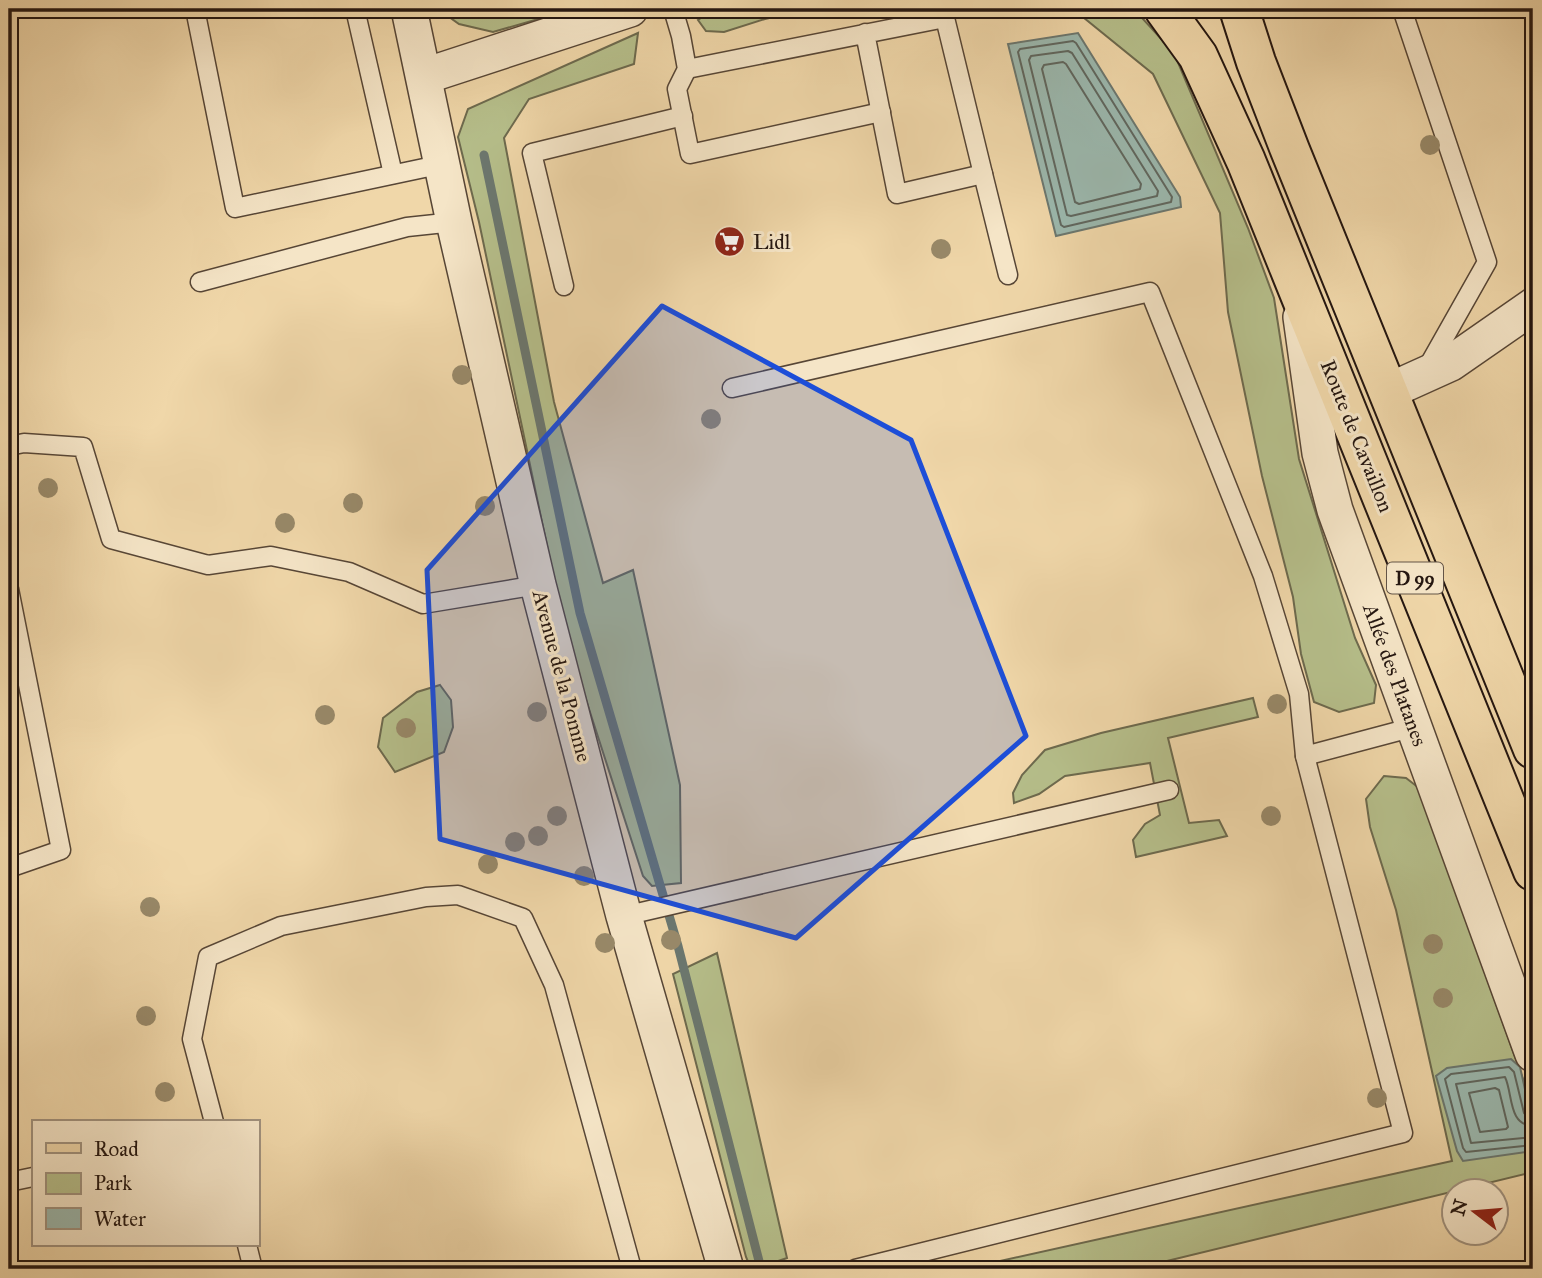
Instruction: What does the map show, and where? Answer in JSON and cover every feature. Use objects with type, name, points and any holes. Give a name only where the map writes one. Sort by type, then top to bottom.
[{"type":"main road","name":"Route de Cavaillon","points":[[1164,9],[1198,56],[1214,89],[1297,286],[1533,871]]},
{"type":"main road","name":"D 99","points":[[1239,9],[1290,150],[1406,383],[1533,749]]},
{"type":"street","name":"Avenue de la Pomme","points":[[409,9],[454,222],[538,586],[624,916],[726,1269]]},
{"type":"street","points":[[425,76],[630,9]]},
{"type":"street","name":"Allée des Platanes","points":[[1297,286],[1320,453],[1335,510],[1533,1054]]},
{"type":"street","points":[[1406,383],[1451,363],[1533,306]]},
{"type":"lane","points":[[195,9],[236,208],[443,164]]},
{"type":"lane","points":[[355,9],[393,174]]},
{"type":"lane","points":[[673,9],[687,69],[677,89],[690,154],[881,112]]},
{"type":"lane","points":[[1402,9],[1487,262],[1406,383]]},
{"type":"lane","points":[[687,69],[945,18],[1008,275]]},
{"type":"lane","points":[[865,33],[897,194],[983,174]]},
{"type":"lane","points":[[564,286],[532,153],[683,117]]},
{"type":"lane","points":[[200,282],[407,227],[454,222]]},
{"type":"lane","points":[[732,388],[1150,292],[1263,576],[1299,694],[1305,756],[1403,1133],[855,1269]]},
{"type":"lane","points":[[9,446],[24,443],[83,447],[111,539],[208,565],[271,556],[349,572],[423,604],[538,586]]},
{"type":"lane","points":[[9,589],[61,850],[9,868]]},
{"type":"lane","points":[[1305,756],[1414,727]]},
{"type":"lane","points":[[624,916],[1169,790]]},
{"type":"lane","points":[[213,1120],[192,1039],[208,957],[281,926],[426,897],[458,895],[523,918],[554,985],[632,1269]]},
{"type":"lane","points":[[9,1182],[32,1177]]},
{"type":"lane","points":[[247,1246],[253,1269]]},
{"type":"highlighted area","points":[[662,306],[911,440],[1026,736],[796,938],[440,839],[427,570]]},
{"type":"green space","points":[[438,9],[476,9],[482,13],[506,9],[573,9],[493,32],[459,24]]},
{"type":"green space","points":[[714,9],[808,9],[724,32],[706,31],[698,20]]},
{"type":"green space","points":[[1073,9],[1134,9],[1174,53],[1248,228],[1274,298],[1299,459],[1355,638],[1376,685],[1374,703],[1339,712],[1314,702],[1301,654],[1293,597],[1262,476],[1228,312],[1220,213],[1153,74]]},
{"type":"green space","points":[[638,33],[634,64],[529,99],[504,138],[554,402],[603,583],[633,570],[680,785],[681,883],[652,886],[643,876],[567,641],[479,222],[458,137],[468,109]]},
{"type":"green space","points":[[440,685],[451,700],[453,727],[444,752],[395,772],[378,747],[383,718],[417,692]]},
{"type":"green space","points":[[1253,698],[1258,717],[1168,738],[1189,823],[1219,820],[1227,836],[1136,857],[1133,840],[1145,824],[1160,815],[1150,763],[1065,776],[1039,794],[1014,803],[1013,793],[1022,775],[1045,750],[1101,733]]},
{"type":"green space","points":[[1384,776],[1406,778],[1419,788],[1533,1107],[1533,1172],[1510,1178],[1440,1176],[1440,1195],[1134,1269],[964,1269],[1452,1161],[1396,910],[1370,827],[1366,799]]},
{"type":"green space","points":[[717,953],[787,1258],[755,1269],[751,1269],[746,1257],[673,974]]},
{"type":"water","points":[[1078,33],[1180,197],[1181,207],[1056,236],[1008,44]]},
{"type":"water","points":[[1511,1059],[1520,1067],[1533,1125],[1533,1151],[1463,1161],[1457,1151],[1436,1076],[1447,1068]]},
{"type":"waterway","points":[[484,155],[580,613],[678,946],[759,1261]]},
{"type":"place","name":"Lidl","points":[[730,242]]}]
